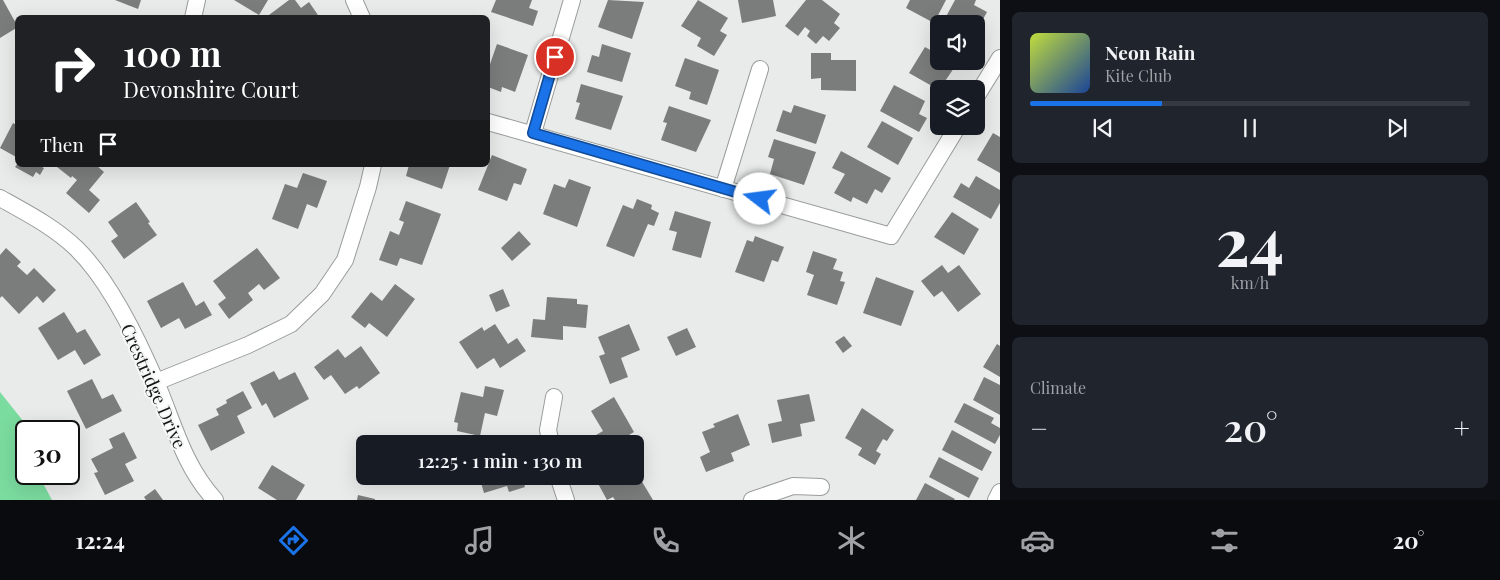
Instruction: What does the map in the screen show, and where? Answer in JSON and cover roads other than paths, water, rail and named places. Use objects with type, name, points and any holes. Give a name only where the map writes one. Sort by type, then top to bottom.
[{"type":"street","points":[[194,15],[197,0]]},
{"type":"street","points":[[354,0],[361,15]]},
{"type":"street","points":[[533,133],[572,0]]},
{"type":"street","points":[[985,82],[1000,58]]},
{"type":"street","points":[[723,189],[760,69]]},
{"type":"street","points":[[490,122],[533,133],[891,236],[953,135]]},
{"type":"street","points":[[156,382],[248,345],[291,324],[322,294],[345,260],[368,187],[372,167]]},
{"type":"street","name":"Crestridge Drive","points":[[0,198],[44,222],[77,249],[113,295],[156,382],[177,442],[206,490],[215,500]]},
{"type":"street","points":[[549,435],[548,430],[554,397]]},
{"type":"street","points":[[561,485],[566,500]]},
{"type":"street","points":[[752,500],[793,486],[821,487]]},
{"type":"street","points":[[996,500],[1000,492]]}]
